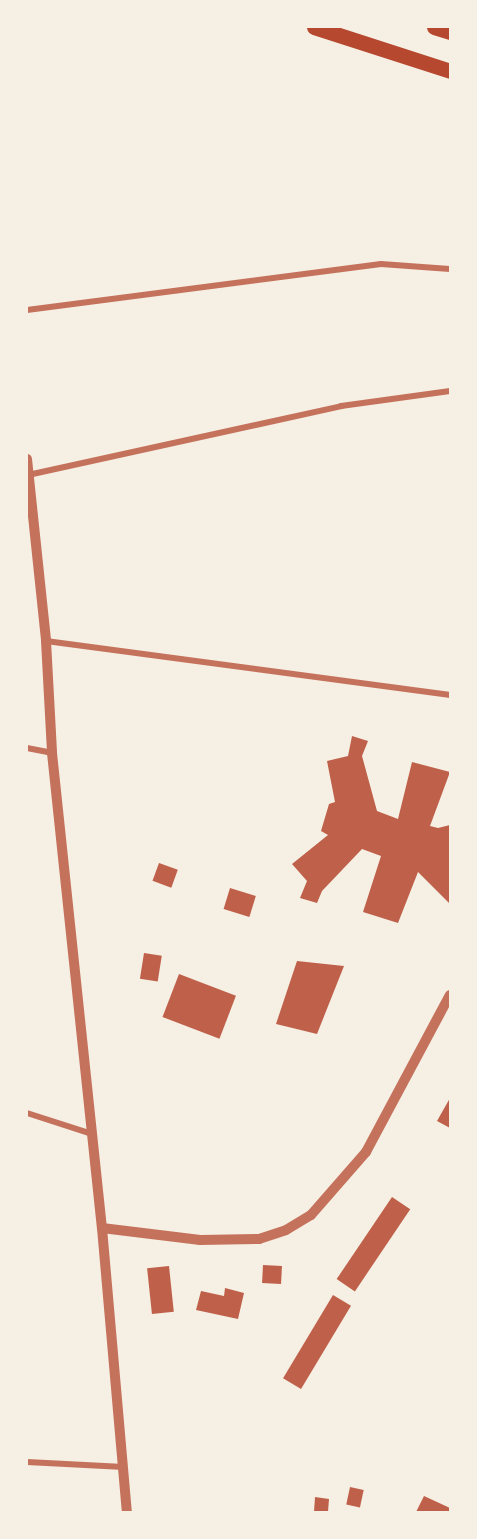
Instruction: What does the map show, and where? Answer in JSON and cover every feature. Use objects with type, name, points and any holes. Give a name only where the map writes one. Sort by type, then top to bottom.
[{"type":"highway","points":[[314,27],[450,71]]},
{"type":"highway","points":[[434,27],[450,32]]},
{"type":"street","points":[[27,310],[381,264],[450,269]]},
{"type":"street","points":[[28,475],[341,406],[450,392]]},
{"type":"street","points":[[27,459],[46,641],[52,753],[102,1228],[127,1512]]},
{"type":"street","points":[[46,641],[450,695]]},
{"type":"street","points":[[27,747],[52,753]]},
{"type":"street","points":[[102,1228],[200,1240],[259,1239],[286,1230],[311,1215],[366,1152],[450,995]]},
{"type":"street","points":[[27,1113],[92,1134]]},
{"type":"street","points":[[27,1462],[124,1467]]},
{"type":"building","points":[[352,736],[368,741],[362,756],[377,811],[398,819],[412,762],[450,772],[430,826],[438,828],[450,825],[450,904],[418,872],[398,923],[363,912],[381,856],[362,849],[322,891],[317,903],[300,898],[307,881],[292,864],[328,835],[321,831],[329,804],[335,802],[327,761],[348,756]]},
{"type":"building","points":[[159,863],[178,870],[171,888],[153,881]]},
{"type":"building","points":[[230,888],[256,896],[249,917],[224,909]]},
{"type":"building","points":[[144,953],[162,956],[158,981],[140,979]]},
{"type":"building","points":[[297,961],[344,966],[317,1034],[276,1024]]},
{"type":"building","points":[[179,974],[236,996],[219,1039],[163,1017]]},
{"type":"building","points":[[450,1098],[450,1128],[437,1121]]},
{"type":"building","points":[[392,1197],[410,1209],[355,1291],[337,1279]]},
{"type":"building","points":[[263,1265],[282,1266],[281,1284],[262,1283]]},
{"type":"building","points":[[169,1266],[174,1312],[152,1314],[147,1268]]},
{"type":"building","points":[[225,1288],[244,1293],[238,1319],[196,1310],[201,1291],[224,1296]]},
{"type":"building","points":[[333,1295],[351,1306],[301,1389],[283,1378]]},
{"type":"building","points":[[350,1487],[364,1490],[360,1508],[346,1505]]},
{"type":"building","points":[[424,1496],[450,1508],[450,1512],[416,1512]]},
{"type":"building","points":[[315,1497],[329,1499],[328,1512],[314,1512]]}]
